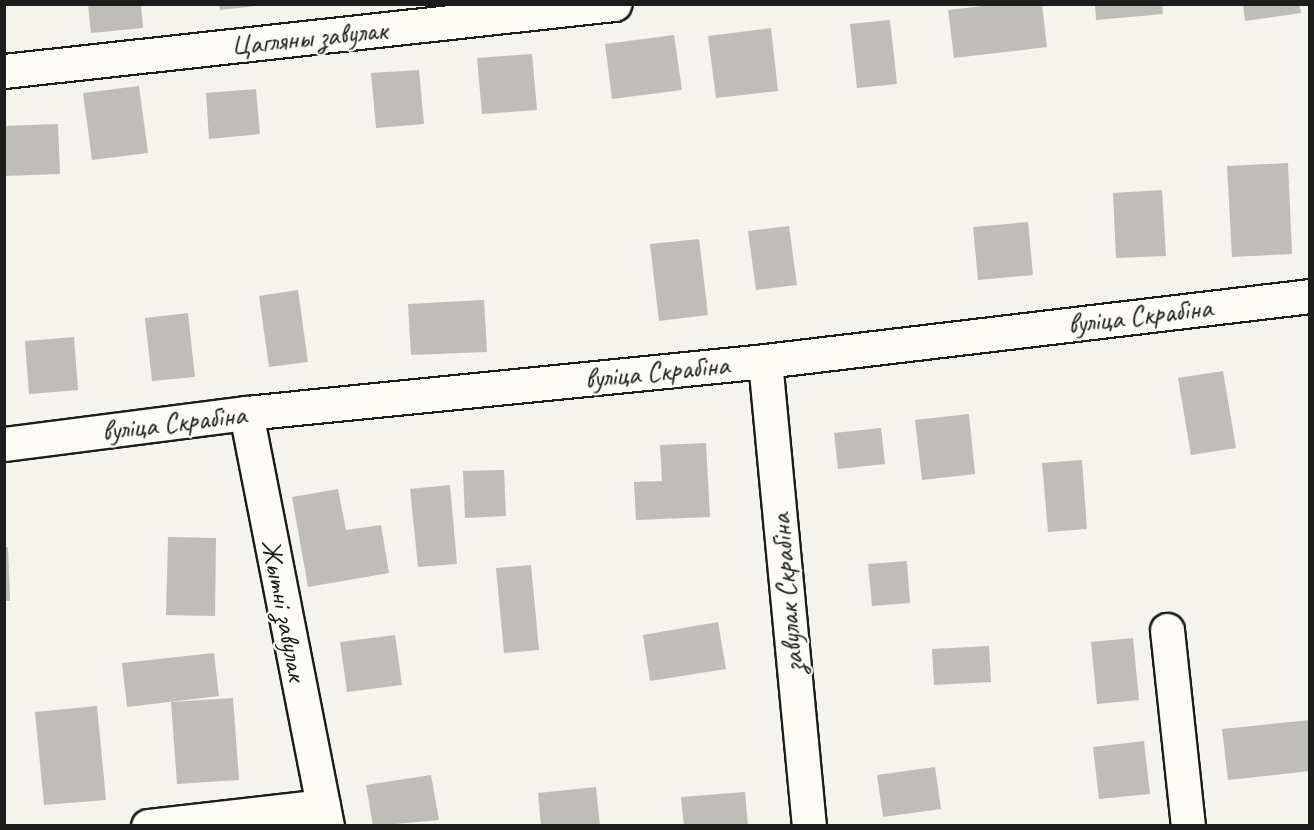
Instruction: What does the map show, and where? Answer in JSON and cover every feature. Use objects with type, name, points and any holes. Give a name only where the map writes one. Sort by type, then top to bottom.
[{"type":"street","name":"Цагляны завулак","points":[[4,71],[614,4]]},
{"type":"street","name":"вуліца Скрабіна","points":[[4,444],[246,413],[765,362],[1310,296]]},
{"type":"street","name":"завулак Скрабіна","points":[[765,362],[809,825]]},
{"type":"street","name":"Жытні завулак","points":[[148,825],[325,816],[246,413]]},
{"type":"street","points":[[1167,630],[1188,825]]},
{"type":"building","points":[[88,4],[141,4],[143,28],[91,33]]},
{"type":"building","points":[[219,4],[257,4],[257,6],[220,10]]},
{"type":"building","points":[[1001,4],[1042,4],[1047,47],[954,58],[948,10]]},
{"type":"building","points":[[1095,4],[1162,4],[1163,14],[1096,20]]},
{"type":"building","points":[[1243,4],[1299,4],[1301,13],[1245,21]]},
{"type":"building","points":[[890,20],[897,84],[857,88],[850,24]]},
{"type":"building","points":[[771,28],[778,91],[716,98],[708,36]]},
{"type":"building","points":[[674,35],[682,90],[612,99],[605,44]]},
{"type":"building","points":[[532,54],[537,110],[482,114],[477,58]]},
{"type":"building","points":[[419,70],[424,124],[376,128],[371,73]]},
{"type":"building","points":[[139,86],[148,153],[92,160],[83,93]]},
{"type":"building","points":[[256,89],[260,134],[209,139],[206,93]]},
{"type":"building","points":[[58,124],[60,174],[4,176],[4,126]]},
{"type":"building","points":[[1288,163],[1292,254],[1232,257],[1227,166]]},
{"type":"building","points":[[1162,190],[1166,256],[1116,258],[1113,193]]},
{"type":"building","points":[[1028,222],[1033,275],[978,280],[973,227]]},
{"type":"building","points":[[789,226],[797,285],[756,290],[748,231]]},
{"type":"building","points":[[699,239],[708,315],[659,321],[650,244]]},
{"type":"building","points":[[298,290],[308,362],[269,367],[259,296]]},
{"type":"building","points":[[484,300],[487,352],[411,355],[408,304]]},
{"type":"building","points":[[188,313],[195,377],[152,381],[145,318]]},
{"type":"building","points":[[74,337],[78,390],[29,394],[25,341]]},
{"type":"building","points":[[1223,371],[1236,448],[1191,455],[1178,378]]},
{"type":"building","points":[[969,414],[975,474],[922,480],[915,420]]},
{"type":"building","points":[[881,428],[885,464],[838,469],[834,433]]},
{"type":"building","points":[[706,443],[710,517],[636,520],[634,482],[662,481],[660,445]]},
{"type":"building","points":[[1082,460],[1087,529],[1048,532],[1042,463]]},
{"type":"building","points":[[504,470],[506,516],[465,518],[463,471]]},
{"type":"building","points":[[450,485],[457,564],[418,567],[410,489]]},
{"type":"building","points":[[338,489],[346,530],[381,525],[389,573],[308,587],[292,497]]},
{"type":"building","points":[[168,537],[216,538],[215,616],[166,615]]},
{"type":"building","points":[[4,547],[8,547],[10,601],[4,601]]},
{"type":"building","points":[[907,561],[910,603],[872,606],[868,564]]},
{"type":"building","points":[[531,565],[539,650],[504,653],[496,568]]},
{"type":"building","points":[[718,622],[726,669],[650,681],[643,635]]},
{"type":"building","points":[[395,635],[402,685],[347,692],[340,642]]},
{"type":"building","points":[[1133,638],[1139,700],[1097,704],[1091,642]]},
{"type":"building","points":[[989,646],[991,682],[934,685],[932,649]]},
{"type":"building","points":[[214,653],[219,696],[127,707],[122,663]]},
{"type":"building","points":[[233,698],[239,780],[177,784],[171,702]]},
{"type":"building","points":[[97,706],[106,800],[44,805],[35,712]]},
{"type":"building","points":[[1310,720],[1310,771],[1228,780],[1222,729]]},
{"type":"building","points":[[1144,741],[1150,794],[1099,799],[1093,747]]},
{"type":"building","points":[[935,767],[941,809],[883,817],[877,775]]},
{"type":"building","points":[[431,775],[439,820],[373,826],[366,785]]},
{"type":"building","points":[[596,787],[600,826],[541,826],[538,793]]},
{"type":"building","points":[[745,792],[748,826],[684,826],[681,797]]}]
